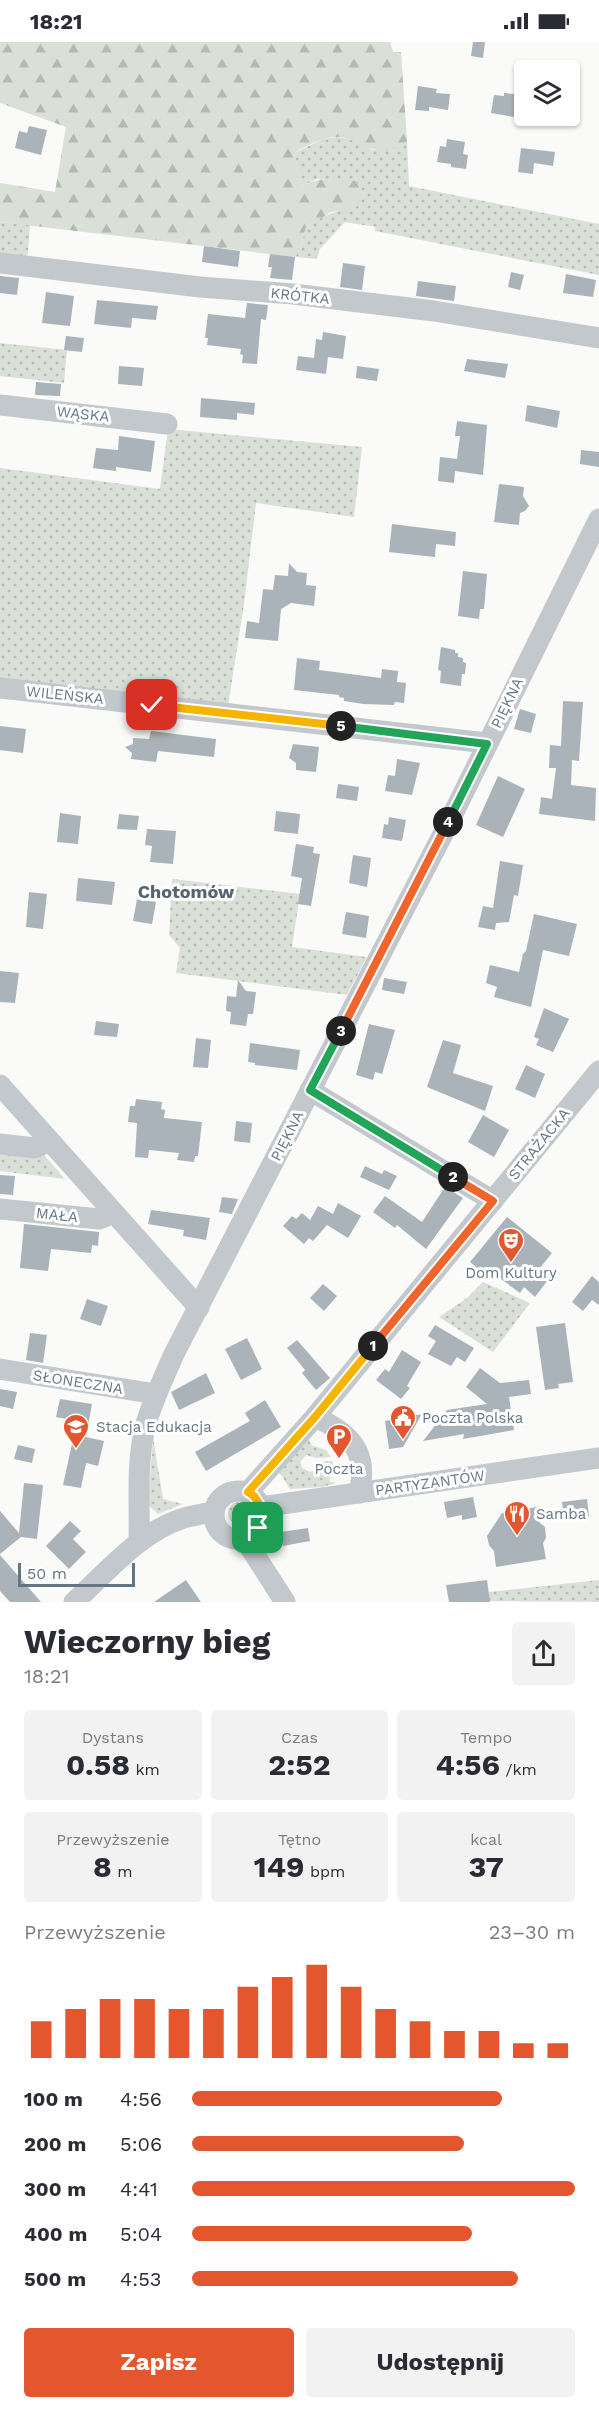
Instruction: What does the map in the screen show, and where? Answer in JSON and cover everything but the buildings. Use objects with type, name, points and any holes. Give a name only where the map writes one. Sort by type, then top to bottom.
[{"type":"street","name":"KRÓTKA","points":[[0,262],[200,287],[293,294],[434,311],[599,338]]},
{"type":"street","name":"WĄSKA","points":[[0,405],[167,424]]},
{"type":"street","name":"PIĘKNA","points":[[139,1542],[139,1475],[145,1428],[156,1394],[174,1354],[445,830],[599,519]]},
{"type":"street","name":"WILEŃSKA","points":[[0,688],[487,744]]},
{"type":"street","name":"STRAŻACKA","points":[[255,1500],[315,1417],[599,1071]]},
{"type":"street","points":[[0,1085],[199,1308]]},
{"type":"street","points":[[310,1090],[493,1201]]},
{"type":"street","points":[[0,1144],[35,1148],[50,1141]]},
{"type":"street","name":"MAŁA","points":[[0,1209],[99,1220],[113,1213]]},
{"type":"street","name":"SŁONECZNA","points":[[0,1369],[156,1394]]},
{"type":"street","points":[[315,1417],[342,1430],[352,1441],[362,1470],[359,1493]]},
{"type":"street","name":"PARTYZANTÓW","points":[[255,1500],[359,1493],[599,1458]]},
{"type":"street","points":[[237,1490],[255,1500],[258,1528],[244,1538],[236,1539],[224,1534],[216,1524],[214,1512],[220,1498],[237,1490]]},
{"type":"street","points":[[74,1602],[139,1542],[161,1527],[183,1518],[214,1512]]},
{"type":"street","points":[[244,1538],[285,1602]]},
{"type":"green space","points":[[0,42],[390,42],[393,52],[401,52],[407,141],[394,148],[374,150],[342,137],[334,137],[308,145],[294,153],[302,186],[328,179],[356,181],[364,195],[361,203],[355,208],[331,212],[306,227],[300,249],[295,257],[0,222],[0,183],[55,192],[66,127],[0,103]]},
{"type":"green space","points":[[336,137],[353,140],[372,150],[389,149],[407,141],[409,186],[599,224],[599,275],[375,231],[375,227],[345,222],[320,249],[317,259],[295,257],[300,249],[306,227],[324,216],[341,210],[364,195],[356,181],[317,179],[302,186],[294,153],[323,139]]},
{"type":"green space","points":[[0,222],[30,225],[27,263],[0,259]]},
{"type":"green space","points":[[0,343],[67,350],[64,383],[0,376]]},
{"type":"green space","points":[[168,429],[362,447],[354,517],[256,503],[244,604],[228,706],[0,682],[0,468],[160,489]]},
{"type":"green space","points":[[172,879],[300,894],[292,947],[367,957],[347,995],[176,973],[180,948],[169,935]]},
{"type":"green space","points":[[0,1150],[44,1155],[65,1179],[0,1171]]},
{"type":"green space","points":[[483,1282],[530,1303],[493,1352],[439,1317],[467,1298]]},
{"type":"green space","points":[[153,1437],[163,1499],[183,1504],[158,1514],[148,1505]]},
{"type":"green space","points":[[309,1439],[311,1445],[326,1450],[331,1457],[316,1458],[306,1455],[300,1462],[302,1468],[310,1472],[316,1470],[318,1462],[333,1461],[333,1471],[329,1481],[336,1483],[322,1487],[290,1489],[279,1472]]},
{"type":"green space","points":[[239,1502],[247,1505],[250,1513],[247,1521],[239,1524],[231,1521],[228,1513],[231,1505]]},
{"type":"green space","points":[[599,1580],[599,1602],[489,1601],[489,1592]]},
{"type":"place","name":"Dom Kultury","points":[[511,1264]]},
{"type":"place","name":"Poczta Polska","points":[[403,1441]]},
{"type":"place","name":"Stacja Edukacja","points":[[76,1450]]},
{"type":"place","name":"Poczta","points":[[339,1460]]},
{"type":"place","name":"Samba","points":[[517,1537]]},
{"type":"district","name":"Chotomów","points":[[186,891]]},
{"type":"route","points":[[152,705],[487,744],[310,1090],[493,1201],[315,1417],[248,1492],[254,1496],[261,1507],[258,1528]]}]
